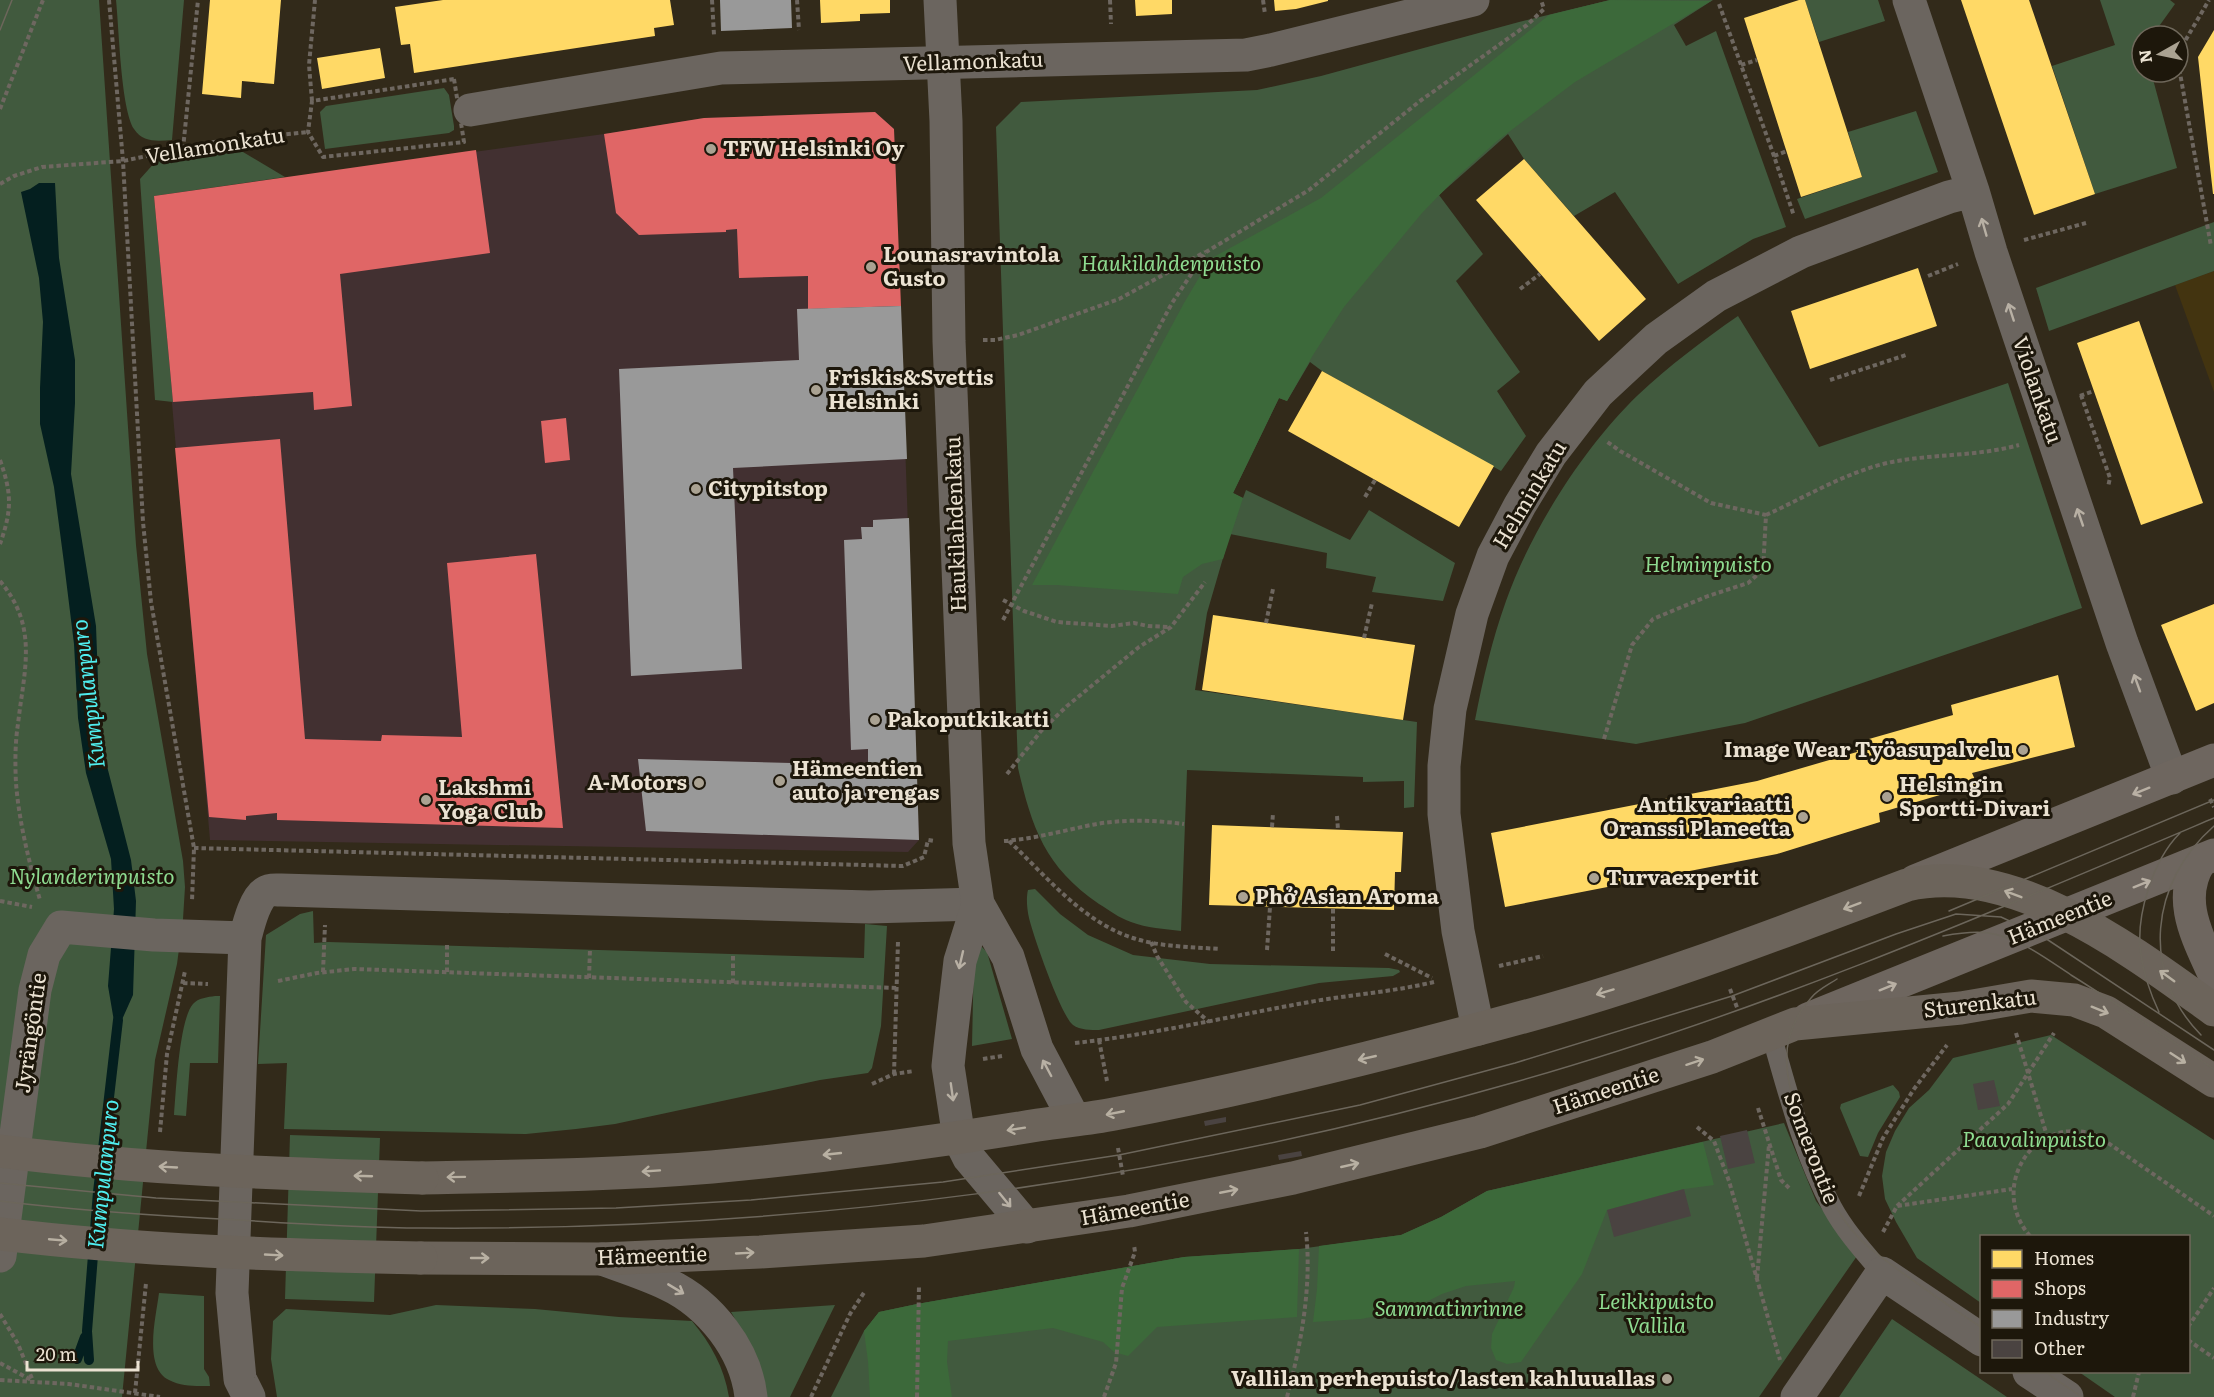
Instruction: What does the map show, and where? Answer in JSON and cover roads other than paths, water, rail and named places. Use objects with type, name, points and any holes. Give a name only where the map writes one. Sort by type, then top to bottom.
[{"type":"main road","points":[[0,1151],[158,1166],[289,1174],[422,1178],[594,1174],[710,1167],[890,1148],[1112,1114],[1267,1082],[1424,1045],[1526,1017],[1661,975],[1762,940],[1906,885],[2214,760]]},
{"type":"main road","points":[[2207,857],[2192,872],[2189,896],[2190,915],[2214,974]]},
{"type":"main road","name":"Hämeentie","points":[[0,1233],[150,1248],[289,1256],[602,1259],[760,1252],[924,1241],[1129,1211],[1258,1185],[1415,1148],[1523,1118],[1712,1057],[2207,857]]},
{"type":"main road","points":[[1906,885],[1927,880],[1956,880],[1991,885],[2068,914],[2142,959],[2214,1010]]},
{"type":"main road","name":"Sturenkatu","points":[[1783,1029],[1961,1008],[2008,998],[2055,997],[2074,1000],[2106,1011],[2214,1081]]},
{"type":"street","name":"Haukilahdenkatu","points":[[940,0],[946,121],[949,341],[967,822],[978,904],[1008,957],[1051,1047],[1074,1119]]},
{"type":"street","name":"Vellamonkatu","points":[[470,110],[721,68],[877,66],[942,62],[1246,55],[1473,0]]},
{"type":"street","name":"Violankatu","points":[[1909,0],[1973,191],[1990,252],[2122,643],[2172,778]]},
{"type":"street","name":"Helminkatu","points":[[1478,1029],[1458,931],[1444,814],[1444,766],[1450,709],[1471,617],[1493,556],[1551,454],[1598,393],[1656,339],[1716,296],[1801,252],[1949,197],[1973,191]]},
{"type":"street","points":[[249,1397],[240,1379],[232,1293],[245,938],[261,895],[281,890],[869,907],[978,904]]},
{"type":"street","name":"Haukilahdenkatu","points":[[978,904],[960,961],[948,1066],[959,1138],[969,1158],[1027,1227]]},
{"type":"street","name":"Jyrängöntie","points":[[0,1256],[35,990],[44,955],[61,927],[245,938]]},
{"type":"street","points":[[602,1259],[668,1284],[694,1300],[732,1342],[746,1369],[751,1397]]},
{"type":"street","points":[[1790,1383],[1882,1273]]},
{"type":"street","name":"Somerontie","points":[[1882,1273],[1980,1339]]},
{"type":"street","points":[[2032,1373],[2067,1397]]},
{"type":"lane","name":"Somerontie","points":[[1783,1029],[1794,1111],[1820,1182],[1838,1215],[1882,1273]]},
{"type":"water","points":[[39,183],[55,183],[59,258],[75,360],[71,474],[96,626],[97,727],[131,860],[136,901],[133,995],[116,1033],[108,986],[114,909],[111,859],[86,773],[78,718],[74,644],[54,487],[40,424],[43,322],[39,278],[21,192]]},
{"type":"waterway","name":"Kumpulanpuro","points":[[89,1360],[87,1331],[98,1192],[118,1020]]},
{"type":"waterway","points":[[77,1359],[85,1337]]},
{"type":"tram line","points":[[0,30],[12,0]]},
{"type":"tram line","points":[[1949,911],[2214,800]]},
{"type":"tram line","points":[[0,1201],[120,1213],[331,1226],[561,1227],[700,1221],[838,1210],[976,1194],[1113,1173],[1250,1147],[1385,1117],[1608,1054],[1696,1025],[1871,960],[2214,818]]},
{"type":"tram line","points":[[2201,1035],[2181,1011],[2168,984],[2161,956],[2161,928],[2166,900],[2176,874],[2193,849],[2214,826]]},
{"type":"tram line","points":[[2159,1012],[2142,962],[2141,923],[2154,873],[2170,844],[2180,833]]},
{"type":"tram line","points":[[0,1183],[156,1198],[421,1211],[616,1208],[751,1200],[943,1182],[1119,1155],[1360,1105],[1515,1063],[1732,996],[1896,934],[1956,914],[2001,917],[2042,936],[2214,1050]]},
{"type":"tram line","points":[[1943,936],[1982,932],[2024,945],[2214,1069]]},
{"type":"tram line","points":[[1837,979],[1813,995],[1798,1016],[1790,1033],[1787,1051],[1790,1088],[1822,1177],[1844,1219],[1865,1244],[1980,1327]]},
{"type":"tram line","points":[[2046,1373],[2082,1397]]},
{"type":"place","name":"TFW Helsinki Oy","points":[[711,149]]},
{"type":"place","name":"Lounasravintola Gusto","points":[[871,267]]},
{"type":"place","name":"Friskis&Svettis Helsinki","points":[[816,390]]},
{"type":"place","name":"Citypitstop","points":[[696,489]]},
{"type":"place","name":"Pakoputkikatti","points":[[875,720]]},
{"type":"place","name":"Image Wear Työasupalvelu","points":[[2023,750]]},
{"type":"place","name":"Hämeentien auto ja rengas","points":[[780,781]]},
{"type":"place","name":"A-Motors","points":[[699,783]]},
{"type":"place","name":"Helsingin Sportti-Divari","points":[[1887,797]]},
{"type":"place","name":"Lakshmi Yoga Club","points":[[426,800]]},
{"type":"place","name":"Antikvariaatti Oranssi Planeetta","points":[[1803,817]]},
{"type":"place","name":"Turvaexpertit","points":[[1594,878]]},
{"type":"place","name":"Phở Asian Aroma","points":[[1243,897]]},
{"type":"place","name":"Vallilan perhepuisto/lasten kahluuallas","points":[[1667,1379]]},
{"type":"park label","name":"Haukilahdenpuisto","points":[[1171,264]]},
{"type":"park label","name":"Helminpuisto","points":[[1708,565]]},
{"type":"park label","name":"Nylanderinpuisto","points":[[92,877]]},
{"type":"park label","name":"Paavalinpuisto","points":[[2034,1140]]},
{"type":"park label","name":"Sammatinrinne","points":[[1449,1309]]},
{"type":"park label","name":"Leikkipuisto Vallila","points":[[1656,1314]]}]
